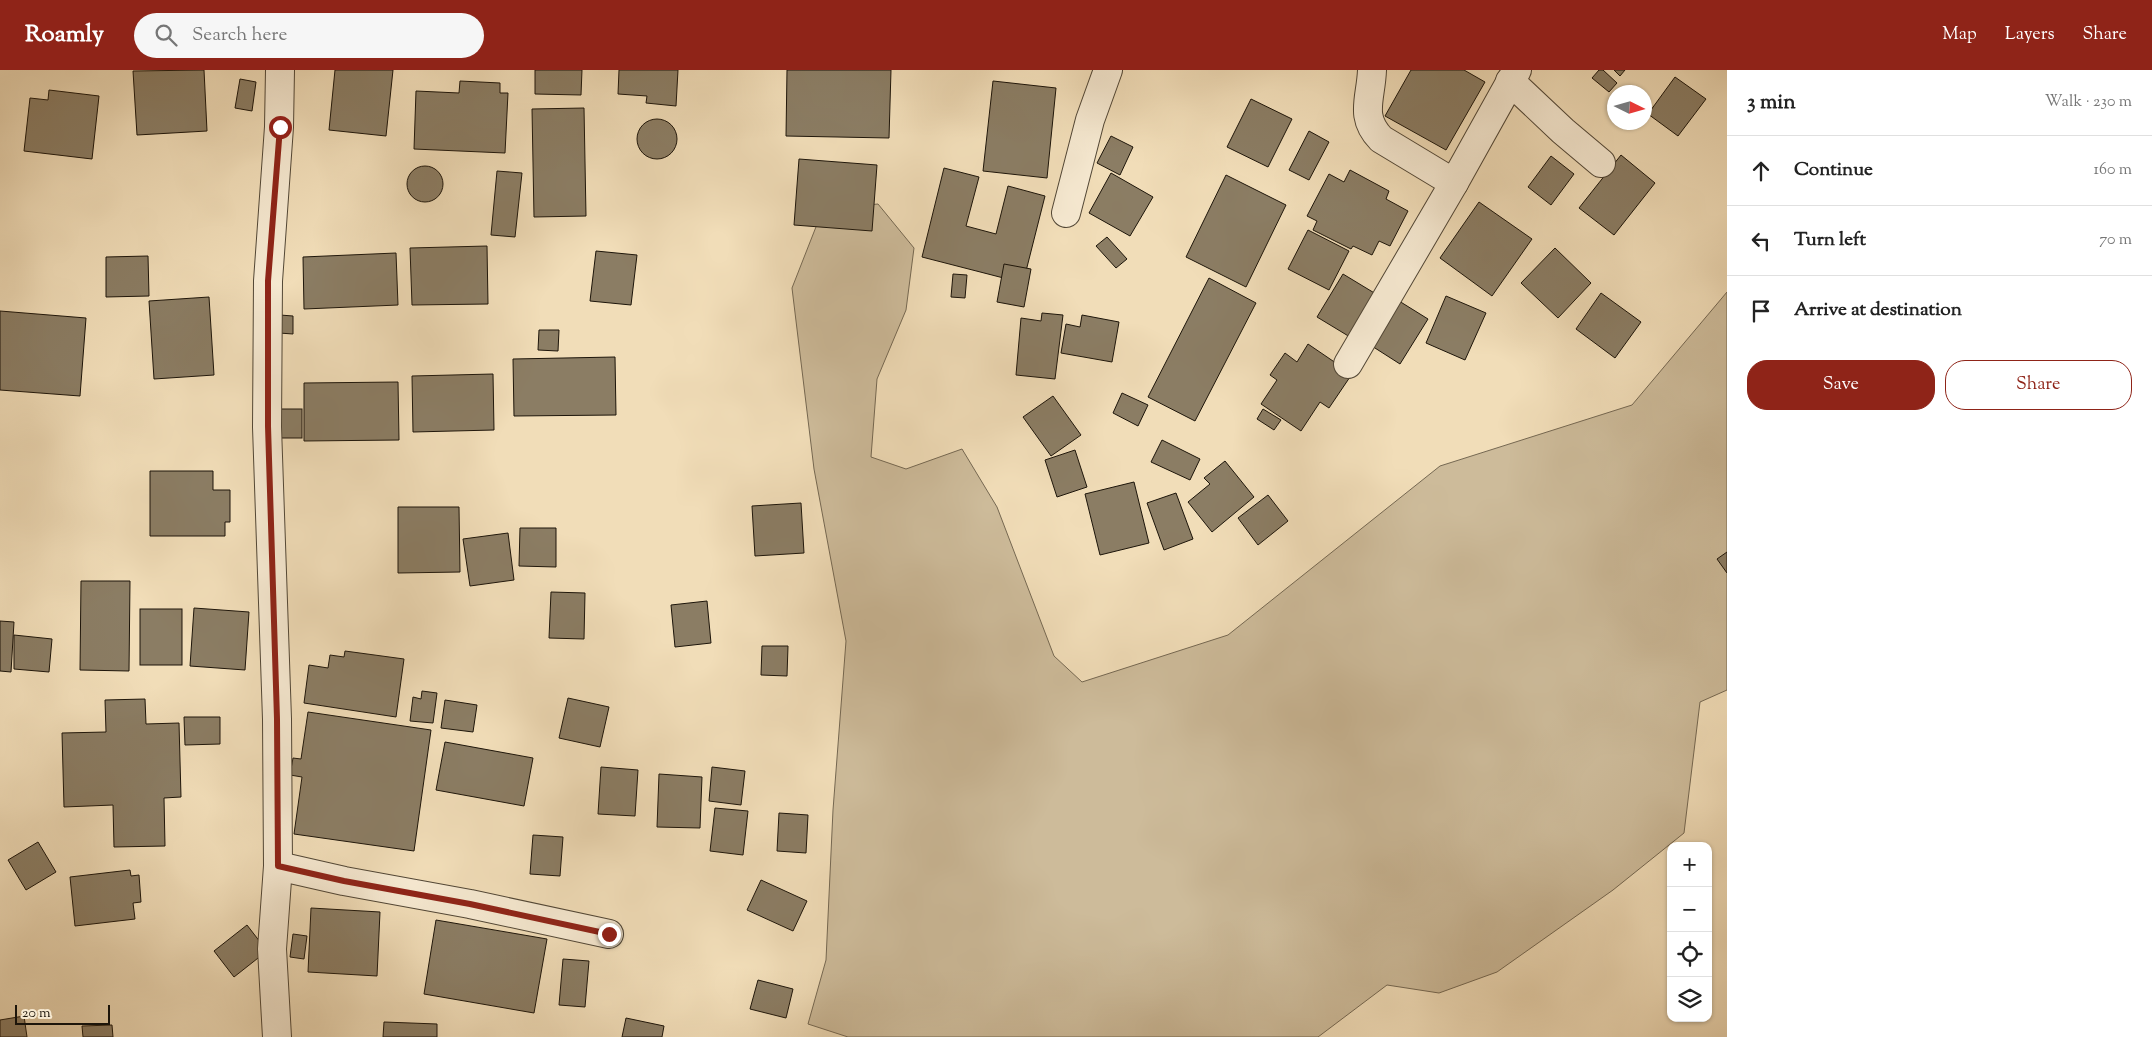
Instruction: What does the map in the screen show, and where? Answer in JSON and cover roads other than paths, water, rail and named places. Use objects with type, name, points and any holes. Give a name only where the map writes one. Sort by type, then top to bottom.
[{"type":"street","points":[[277,1037],[272,949],[278,866],[277,719],[268,426],[268,291],[280,127],[280,70]]},
{"type":"street","points":[[1066,213],[1090,120],[1108,70]]},
{"type":"street","points":[[1372,70],[1367,119],[1371,129],[1381,140],[1454,183]]},
{"type":"street","points":[[1348,364],[1514,76],[1563,131],[1601,163]]},
{"type":"street","points":[[278,866],[609,934]]}]
